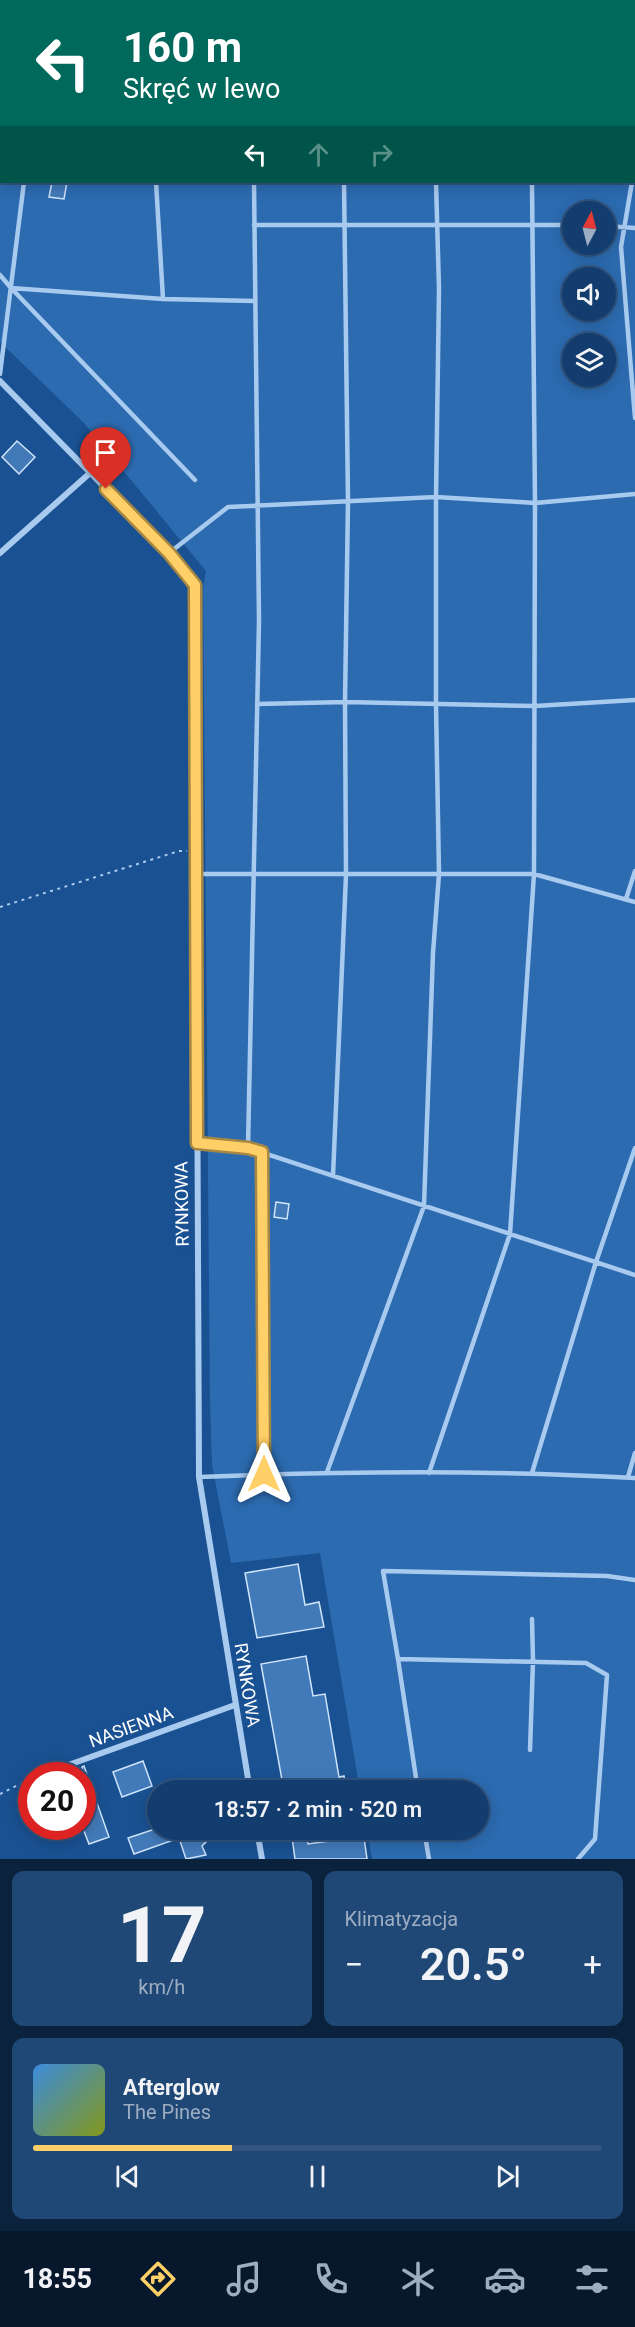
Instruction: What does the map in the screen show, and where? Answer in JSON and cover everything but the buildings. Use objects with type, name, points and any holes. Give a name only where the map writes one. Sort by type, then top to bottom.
[{"type":"street","name":"RYNKOWA","points":[[0,381],[169,553],[195,585],[199,1477],[248,1780]]},
{"type":"street","points":[[0,553],[90,473]]},
{"type":"street","name":"NASIENNA","points":[[77,1762],[235,1705]]},
{"type":"street","points":[[259,1840],[262,1859]]},
{"type":"lane","points":[[0,374],[24,183]]},
{"type":"lane","points":[[156,183],[163,299]]},
{"type":"lane","points":[[248,1148],[259,621],[254,183]]},
{"type":"lane","points":[[333,1176],[346,875],[345,702],[348,501],[344,183]]},
{"type":"lane","points":[[327,1472],[424,1206],[433,953],[439,874],[436,497],[439,289],[436,183]]},
{"type":"lane","points":[[429,1473],[510,1234],[534,874],[535,503],[532,183]]},
{"type":"lane","points":[[632,183],[621,247],[635,418]]},
{"type":"lane","points":[[254,225],[562,225]]},
{"type":"lane","points":[[616,226],[635,228]]},
{"type":"lane","points":[[0,275],[195,480]]},
{"type":"lane","points":[[11,288],[163,299],[255,301]]},
{"type":"lane","points":[[169,553],[228,507],[436,497],[535,503],[635,494]]},
{"type":"lane","points":[[257,704],[345,702],[535,706],[635,700]]},
{"type":"lane","points":[[626,898],[635,871]]},
{"type":"lane","points":[[196,874],[534,874],[635,902]]},
{"type":"lane","points":[[197,1143],[248,1148],[262,1152],[635,1275]]},
{"type":"lane","points":[[532,1473],[596,1262],[635,1148]]},
{"type":"lane","points":[[262,1152],[264,1474]]},
{"type":"lane","points":[[628,1477],[635,1453]]},
{"type":"lane","points":[[199,1477],[327,1472],[532,1473],[635,1478]]},
{"type":"lane","points":[[416,1780],[383,1571],[607,1576],[635,1580]]},
{"type":"lane","points":[[530,1750],[533,1661],[531,1619]]},
{"type":"lane","points":[[398,1659],[586,1662],[607,1675],[595,1839],[578,1859]]},
{"type":"lane","points":[[426,1840],[429,1859]]},
{"type":"path","points":[[0,907],[179,851],[196,851]]},
{"type":"path","points":[[0,1794],[18,1785]]},
{"type":"shaded area","points":[[0,183],[635,183],[635,1859],[372,1859],[369,1840],[489,1840],[489,1780],[358,1780],[320,1553],[231,1563],[212,1465],[210,1403],[203,587],[206,571],[83,422],[0,342]]},
{"type":"route","points":[[106,489],[169,553],[195,585],[197,1143],[248,1148],[262,1152],[264,1474]]}]
